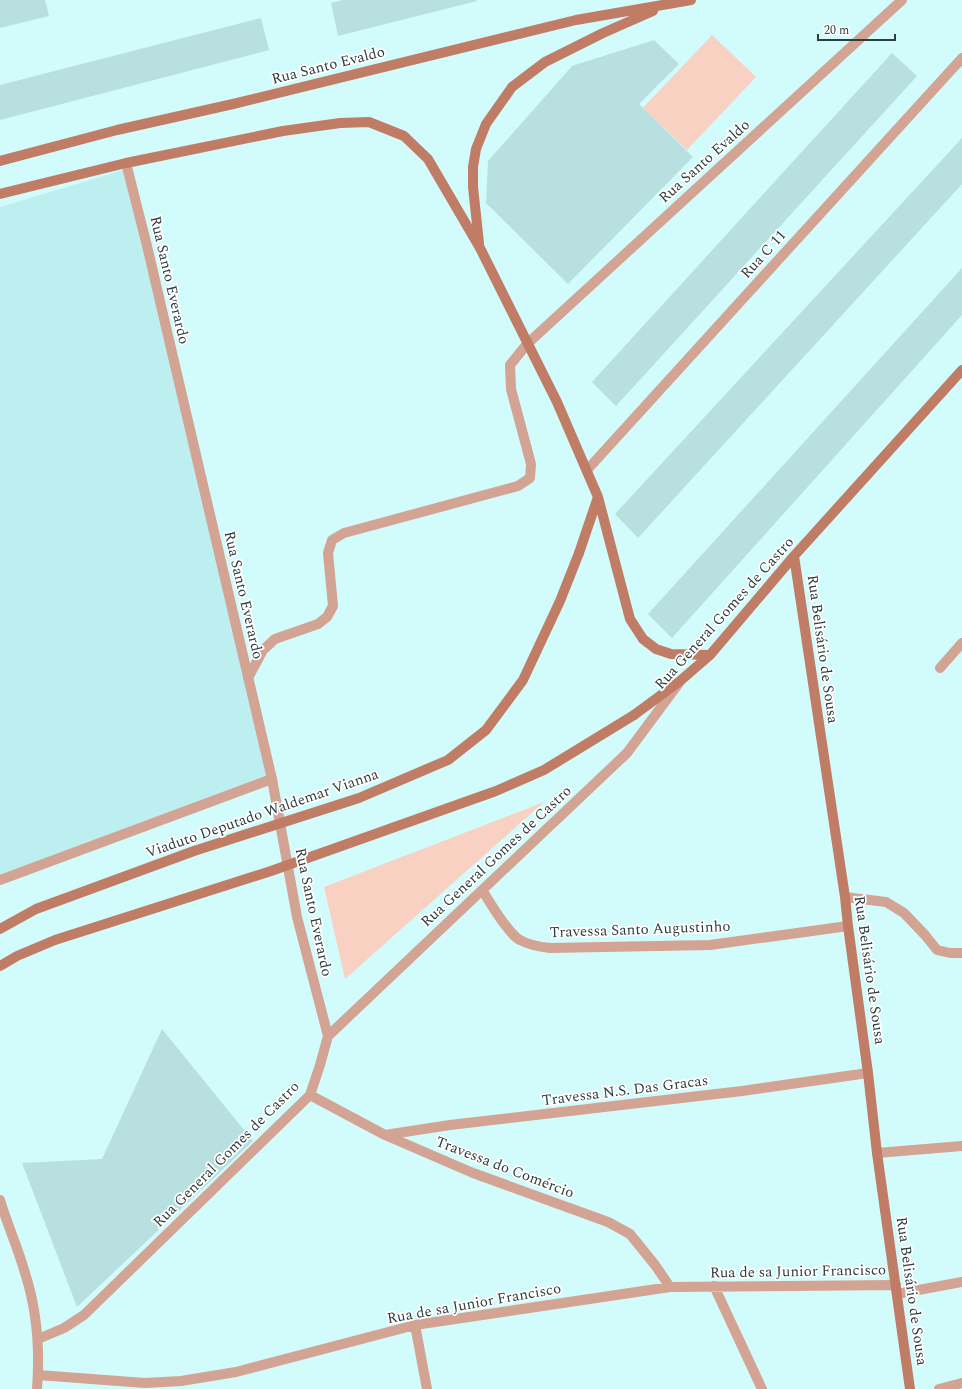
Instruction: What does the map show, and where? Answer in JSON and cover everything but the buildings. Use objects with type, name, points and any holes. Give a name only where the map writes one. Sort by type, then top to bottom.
[{"type":"main road","name":"Rua Santo Evaldo","points":[[0,161],[117,130],[233,104],[576,20],[691,0]]},
{"type":"main road","name":"Rua Santo Evaldo","points":[[480,248],[473,187],[473,167],[476,148],[486,124],[512,87],[545,62],[603,33],[665,5]]},
{"type":"main road","name":"Rua Santo Evaldo","points":[[0,194],[126,163],[283,131],[340,123],[369,122],[404,136],[428,159],[480,248],[557,402],[598,497],[630,620],[642,639],[656,649],[671,654],[710,655]]},
{"type":"main road","name":"Rua General Gomes de Castro","points":[[680,681],[710,655],[794,556],[962,370]]},
{"type":"main road","name":"Viaduto Deputado Waldemar Vianna","points":[[0,929],[43,907],[194,851],[359,798],[448,760],[486,730],[523,680],[560,601],[579,554],[598,497]]},
{"type":"main road","name":"Rua Belisário de Sousa","points":[[794,556],[845,897],[877,1153],[910,1389]]},
{"type":"main road","points":[[0,966],[17,956],[54,940],[271,871],[496,791],[544,770],[634,715],[680,681]]},
{"type":"street","name":"Rua Santo Evaldo","points":[[527,344],[902,0]]},
{"type":"street","name":"Rua C 11","points":[[587,470],[962,58]]},
{"type":"street","name":"Rua Santo Everardo","points":[[126,163],[147,246],[272,779],[297,917],[328,1036]]},
{"type":"street","points":[[248,678],[263,650],[275,639],[318,624],[327,617],[333,606],[328,553],[332,540],[344,533],[518,486],[530,478],[531,464],[511,389],[510,365],[527,344]]},
{"type":"street","points":[[940,668],[962,643]]},
{"type":"street","name":"Rua General Gomes de Castro","points":[[38,1339],[64,1328],[84,1315],[310,1095],[328,1036],[627,753],[680,681]]},
{"type":"street","points":[[0,880],[272,779]]},
{"type":"street","name":"Travessa Santo Augustinho","points":[[482,890],[518,940],[534,946],[550,948],[710,945],[848,926]]},
{"type":"street","points":[[845,897],[886,902],[904,913],[937,950],[950,954],[962,953]]},
{"type":"street","name":"Travessa N.S. Das Gracas","points":[[385,1135],[450,1125],[742,1091],[868,1073]]},
{"type":"street","name":"Travessa do Comércio","points":[[310,1095],[385,1135],[473,1173],[608,1222],[630,1234],[655,1265],[670,1287]]},
{"type":"street","points":[[877,1153],[962,1146]]},
{"type":"street","points":[[0,1200],[26,1273],[33,1304],[38,1339],[37,1389]]},
{"type":"street","name":"Rua de sa Junior Francisco","points":[[38,1375],[145,1383],[181,1381],[236,1372],[415,1325],[670,1287],[714,1286],[896,1289],[962,1282]]},
{"type":"street","points":[[714,1286],[762,1389]]},
{"type":"street","points":[[415,1325],[427,1389]]},
{"type":"street","points":[[939,1389],[962,1383]]},
{"type":"shaded area","points":[[712,35],[756,77],[687,150],[643,108]]},
{"type":"shaded area","points":[[123,170],[272,779],[0,875],[0,207]]},
{"type":"shaded area","points":[[544,802],[345,979],[324,887]]}]
